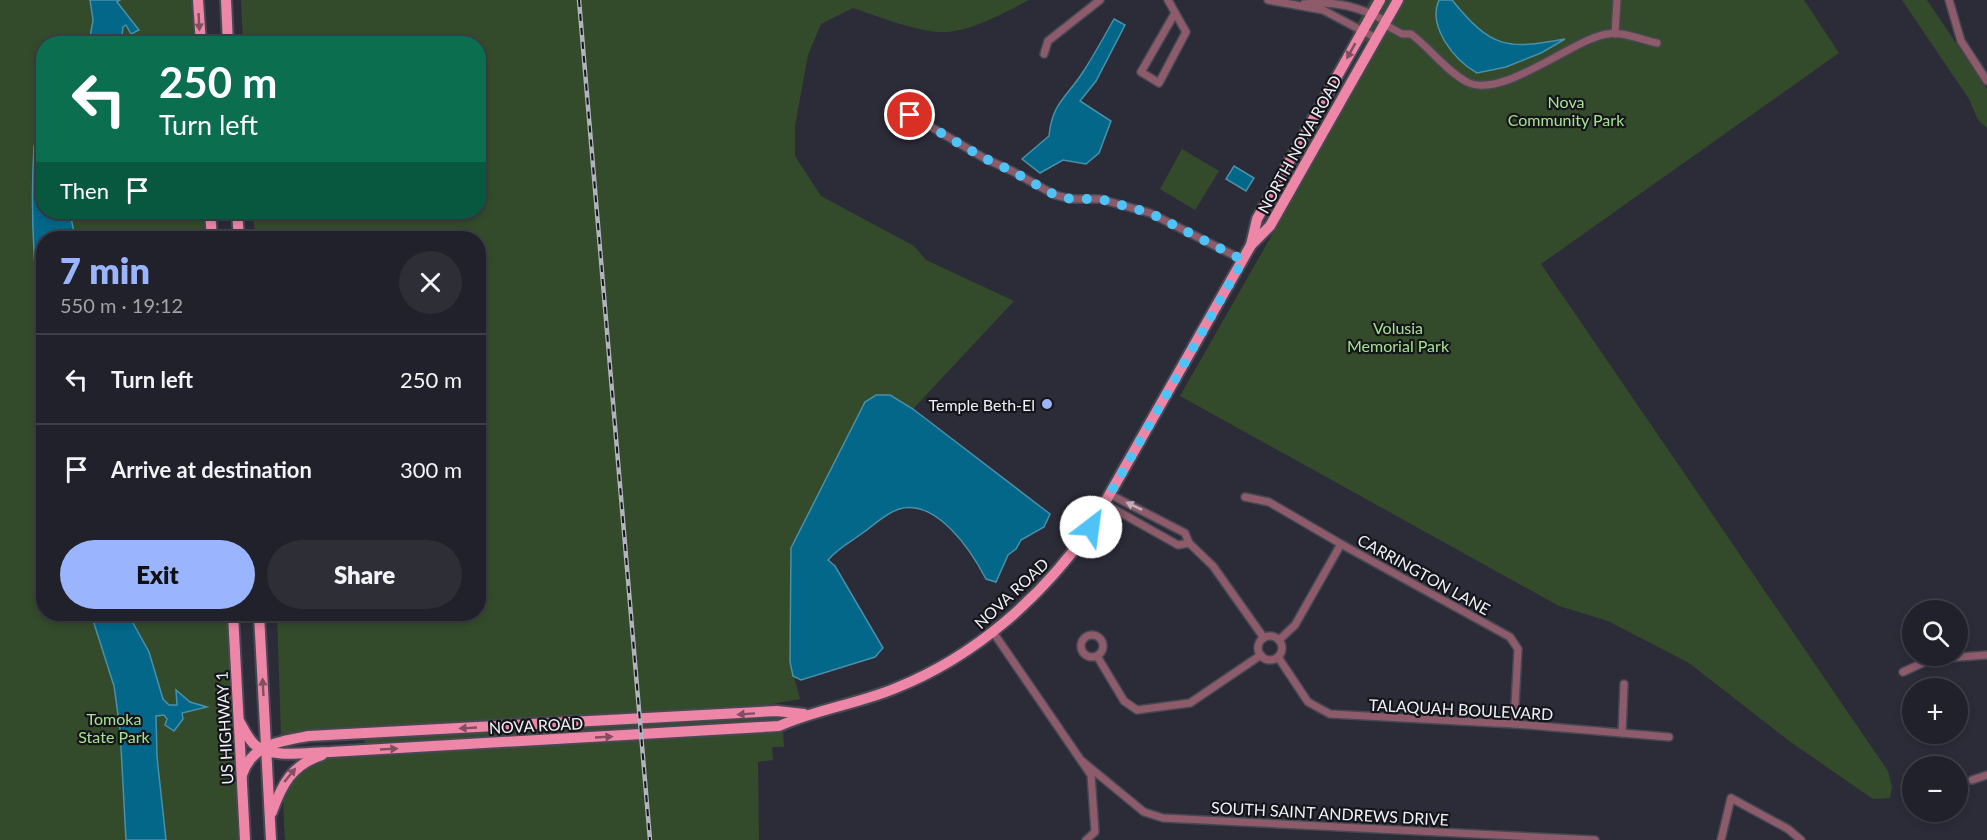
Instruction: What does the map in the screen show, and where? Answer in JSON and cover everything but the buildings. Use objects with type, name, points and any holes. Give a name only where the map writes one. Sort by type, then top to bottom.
[{"type":"main road","points":[[198,0],[200,36]]},
{"type":"main road","points":[[226,0],[228,36]]},
{"type":"main road","name":"NORTH NOVA ROAD","points":[[1251,245],[1257,219],[1380,0]]},
{"type":"main road","name":"NORTH NOVA ROAD","points":[[1251,245],[1270,226],[1398,0]]},
{"type":"main road","name":"NOVA ROAD","points":[[264,748],[330,752],[779,726],[804,714],[865,700],[897,688],[951,660],[993,632],[1053,577],[1074,552],[1107,499],[1251,245]]},
{"type":"main road","name":"US HIGHWAY 1","points":[[233,621],[245,840]]},
{"type":"main road","points":[[259,621],[264,748],[271,840]]},
{"type":"main road","name":"NOVA ROAD","points":[[264,748],[330,735],[777,711],[804,714]]},
{"type":"main road","points":[[239,721],[250,740],[264,748]]},
{"type":"main road","points":[[242,775],[245,767],[264,748]]},
{"type":"main road","points":[[270,818],[281,787],[290,773],[300,764],[330,752]]},
{"type":"street","points":[[1044,54],[1048,41],[1100,0]]},
{"type":"street","points":[[1168,0],[1186,32],[1159,83],[1141,72],[1175,13]]},
{"type":"street","points":[[1268,0],[1302,4],[1323,10],[1376,38]]},
{"type":"street","points":[[1615,34],[1617,0]]},
{"type":"street","points":[[1949,0],[1961,41],[1987,81]]},
{"type":"street","points":[[1302,4],[1318,2],[1352,5],[1372,14],[1402,34],[1411,34],[1460,77],[1478,85],[1506,79],[1602,35],[1615,34],[1657,43]]},
{"type":"street","points":[[892,104],[984,158],[1055,195],[1071,199],[1100,199],[1150,213],[1243,260]]},
{"type":"street","name":"CARRINGTON LANE","points":[[1245,497],[1269,502],[1510,637],[1518,649],[1514,724]]},
{"type":"street","points":[[1107,499],[1154,515],[1185,533],[1190,543],[1213,566],[1264,638]]},
{"type":"street","points":[[1107,499],[1147,528],[1178,545],[1190,543]]},
{"type":"street","points":[[1147,528],[1154,515]]},
{"type":"street","points":[[1279,640],[1294,626],[1341,544]]},
{"type":"street","points":[[993,632],[1091,775],[1095,832],[1086,840]]},
{"type":"street","points":[[1270,636],[1279,640],[1282,647],[1278,657],[1267,659],[1261,655],[1259,646],[1264,638],[1270,636]]},
{"type":"street","points":[[1097,656],[1124,701],[1137,710],[1190,703],[1261,655]]},
{"type":"street","points":[[1903,672],[1930,659],[1987,655]]},
{"type":"street","name":"TALAQUAH BOULEVARD","points":[[1278,657],[1308,702],[1330,714],[1514,724],[1669,737]]},
{"type":"street","points":[[1622,733],[1624,684]]},
{"type":"street","name":"SOUTH SAINT ANDREWS DRIVE","points":[[1082,761],[1144,812],[1163,818],[1595,840]]},
{"type":"street","points":[[1972,780],[1987,775]]},
{"type":"street","points":[[1721,840],[1731,798],[1788,830],[1801,840]]},
{"type":"green space","name":"Tomoka State Park","points":[[0,0],[198,0],[200,36],[36,36],[36,219],[210,219],[211,231],[36,231],[36,621],[232,621],[245,840],[0,840]]},
{"type":"green space","points":[[241,0],[1029,0],[979,24],[947,32],[913,27],[853,8],[821,24],[808,55],[795,126],[795,156],[821,196],[914,246],[926,260],[1014,301],[913,409],[890,395],[791,548],[790,662],[800,699],[745,709],[281,736],[277,621],[486,621],[486,231],[254,231],[254,219],[486,219],[486,36],[243,36]]},
{"type":"green space","points":[[1370,0],[1804,0],[1839,53],[1541,264],[1888,771],[1892,787],[1890,798],[1873,799],[1792,743],[1689,663],[1608,621],[1559,606],[1180,396],[1378,49],[1352,33]]},
{"type":"green space","points":[[1902,0],[1927,0],[1987,89],[1987,128],[1978,120],[1969,99]]},
{"type":"green space","points":[[1182,149],[1219,171],[1195,210],[1160,189]]},
{"type":"green space","points":[[782,716],[782,720],[366,745],[363,738]]},
{"type":"green space","points":[[783,731],[784,747],[772,747],[773,760],[758,762],[759,840],[285,840],[284,809],[287,787],[301,770],[331,756]]},
{"type":"water","points":[[90,0],[120,0],[117,2],[139,30],[131,34],[126,25],[123,27],[122,36],[90,36],[93,20]]},
{"type":"water","points":[[1439,0],[1452,0],[1478,28],[1501,42],[1528,44],[1565,39],[1541,53],[1506,67],[1477,73],[1460,60],[1445,41],[1437,21],[1436,10]]},
{"type":"water","points":[[1114,19],[1125,25],[1096,81],[1080,101],[1111,121],[1099,153],[1086,164],[1063,160],[1040,173],[1022,159],[1049,136],[1057,108],[1083,72]]},
{"type":"water","points":[[36,144],[36,219],[71,219],[74,231],[36,231],[36,282],[32,196],[34,146]]},
{"type":"water","points":[[1234,166],[1254,178],[1246,191],[1226,179]]},
{"type":"water","points":[[876,395],[890,395],[913,409],[1050,514],[1044,527],[1021,540],[1016,549],[1008,555],[996,582],[986,579],[972,555],[940,519],[913,508],[899,509],[885,516],[828,560],[835,566],[883,648],[875,657],[801,680],[793,676],[790,662],[791,548],[865,402]]},
{"type":"water","points":[[93,621],[132,621],[149,652],[163,699],[169,705],[177,705],[176,690],[190,702],[207,707],[182,713],[183,719],[174,731],[165,725],[167,719],[164,715],[156,716],[157,757],[166,840],[126,840],[120,729],[114,686]]},
{"type":"railway","points":[[579,0],[650,840]]},
{"type":"place","name":"Temple Beth-El","points":[[1047,404]]},
{"type":"route","points":[[910,115],[984,158],[1055,195],[1071,199],[1100,199],[1136,208],[1243,260],[1091,527]]},
{"type":"park label","name":"Nova Community Park","points":[[1566,110]]},
{"type":"park label","name":"Volusia Memorial Park","points":[[1398,336]]}]
